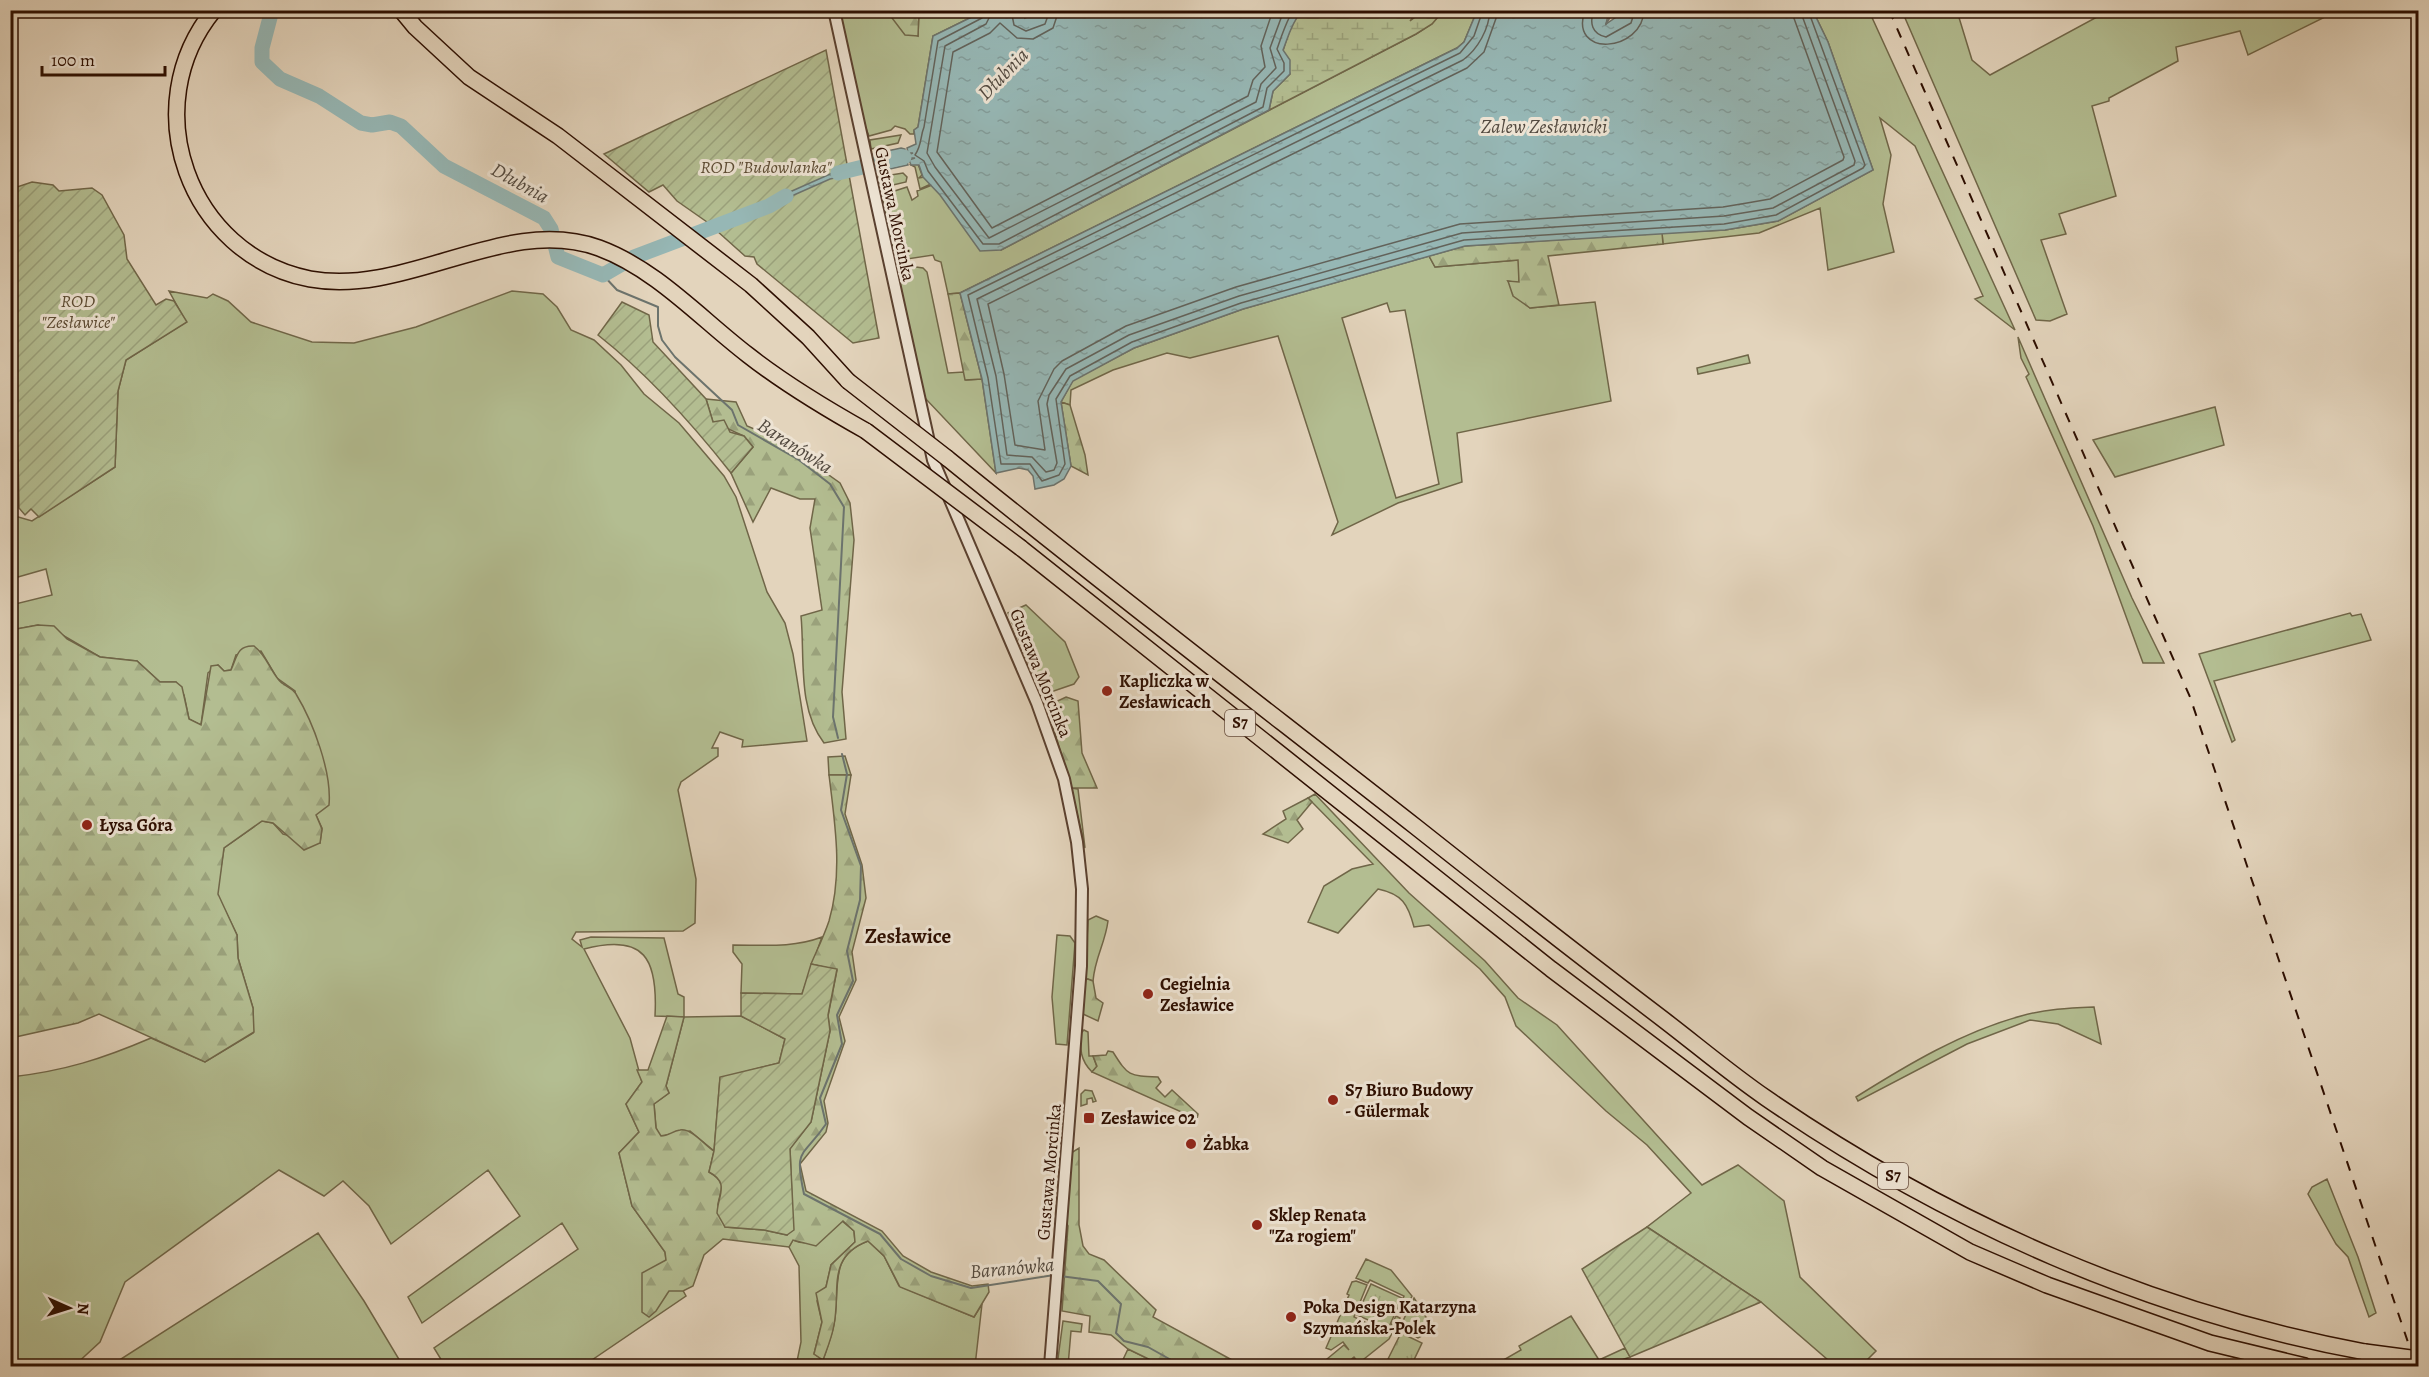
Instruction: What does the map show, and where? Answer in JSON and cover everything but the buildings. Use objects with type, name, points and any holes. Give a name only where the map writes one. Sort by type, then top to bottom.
[{"type":"highway","name":"S7","points":[[214,10],[201,28],[185,61],[177,90],[176,122],[179,152],[190,185],[199,202],[220,229],[242,249],[263,262],[293,274],[338,281],[388,278],[507,245],[556,240],[600,248],[635,266],[804,395],[866,430],[1021,548],[1551,969],[1748,1117],[1822,1168],[1970,1252],[2047,1285],[2210,1343],[2305,1366]]},
{"type":"highway","name":"S7","points":[[401,10],[415,27],[469,77],[574,148],[751,285],[808,337],[848,381],[1596,968],[1765,1097],[1840,1145],[1982,1225],[2068,1265],[2222,1319],[2279,1335],[2365,1352],[2418,1359]]},
{"type":"street","name":"Gustawa Morcinka","points":[[834,10],[933,460],[1037,703],[1064,779],[1076,832],[1082,889],[1083,938],[1050,1366]]},
{"type":"green space","points":[[838,11],[891,11],[898,23],[918,36],[919,11],[984,11],[933,36],[918,127],[914,130],[914,134],[895,126],[891,130],[869,136],[860,113]]},
{"type":"green space","points":[[891,11],[919,11],[918,36],[905,35],[892,18]]},
{"type":"green space","points":[[1298,11],[1418,11],[1410,21],[1423,11],[1443,11],[1432,24],[1416,34],[1269,110],[1273,91],[1290,74],[1283,51],[1292,25],[1301,12]]},
{"type":"green space","points":[[1443,11],[1477,11],[1464,42],[1457,48],[960,293],[948,294],[941,262],[935,260],[933,255],[894,261],[882,195],[907,187],[912,200],[918,196],[917,191],[932,185],[1001,250],[1416,34],[1432,24]]},
{"type":"green space","points":[[1813,11],[1869,11],[2015,330],[1975,299],[1983,296],[1915,146],[1880,118],[1891,155],[1883,204],[1894,252],[1828,270],[1820,208],[1759,233],[1663,244],[1662,233],[1725,230],[1778,221],[1873,170],[1828,42]]},
{"type":"green space","points":[[1902,11],[1957,11],[1972,60],[1990,75],[2108,11],[2337,11],[2248,55],[2240,31],[2176,47],[2178,61],[2109,98],[2109,101],[2092,106],[2116,196],[2059,214],[2066,234],[2041,240],[2067,314],[2050,321],[2036,320]]},
{"type":"green space","name":"ROD \"Budowlanka\"","points":[[826,50],[879,338],[853,343],[757,264],[754,257],[745,256],[707,222],[677,201],[663,185],[649,192],[604,154]]},
{"type":"green space","points":[[901,135],[898,143],[871,149],[870,140]]},
{"type":"green space","points":[[918,164],[922,175],[919,178],[925,177],[931,184],[920,189],[915,167],[911,165]]},
{"type":"green space","points":[[903,173],[907,177],[906,182],[880,188],[879,177]]},
{"type":"green space","name":"ROD \"Zesławice\"","points":[[32,182],[53,185],[59,191],[92,188],[102,195],[124,235],[127,259],[156,305],[166,299],[174,301],[187,322],[126,360],[118,391],[115,467],[39,517],[31,509],[25,515],[19,508],[18,454],[10,394],[11,189]]},
{"type":"green space","points":[[1662,233],[1663,244],[1548,256],[1559,305],[1530,308],[1513,296],[1508,281],[1519,282],[1518,260],[1435,267],[1429,256],[1465,246]]},
{"type":"green space","points":[[1429,256],[1435,267],[1519,260],[1519,283],[1508,281],[1530,308],[1595,302],[1611,401],[1457,433],[1462,482],[1398,503],[1332,535],[1338,522],[1278,336],[1190,358],[1167,353],[1113,370],[1071,390],[1070,405],[1061,402],[1073,380],[1134,348],[1243,309]],"holes":[[[1387,303],[1390,312],[1405,310],[1439,484],[1396,498],[1342,318]]]},
{"type":"green space","points":[[916,267],[923,268],[927,272],[948,373],[964,372],[966,380],[982,379],[996,473],[924,397],[896,274]]},
{"type":"green space","points":[[169,291],[207,298],[213,294],[228,301],[251,322],[312,342],[354,343],[416,327],[512,291],[543,294],[557,307],[571,330],[594,340],[621,365],[644,394],[679,423],[724,476],[736,497],[767,592],[785,623],[793,654],[807,741],[742,747],[743,740],[720,732],[712,748],[718,748],[718,756],[681,782],[678,790],[696,879],[695,923],[683,931],[576,932],[572,939],[582,947],[580,940],[591,937],[664,938],[678,994],[684,997],[684,1017],[655,1016],[654,979],[644,955],[634,948],[621,945],[584,949],[630,1038],[642,1082],[626,1104],[639,1132],[619,1153],[632,1206],[665,1252],[666,1260],[686,1296],[583,1366],[445,1366],[434,1348],[578,1249],[562,1223],[422,1323],[408,1297],[520,1216],[488,1170],[391,1244],[369,1206],[343,1181],[324,1196],[279,1170],[125,1282],[100,1342],[74,1366],[11,1366],[11,1077],[83,1063],[151,1038],[205,1062],[253,1033],[253,1008],[238,958],[237,935],[217,894],[224,848],[262,821],[273,823],[283,834],[320,843],[322,828],[316,815],[295,691],[277,678],[261,651],[236,655],[231,670],[224,671],[218,665],[208,673],[201,725],[189,719],[184,695],[176,682],[160,682],[137,661],[100,657],[59,633],[38,625],[11,630],[11,605],[52,595],[46,569],[11,579],[11,518],[15,516],[32,521],[115,467],[118,391],[126,360],[186,322]]},
{"type":"green space","points":[[960,293],[982,379],[965,380],[948,294]]},
{"type":"green space","points":[[622,302],[649,315],[653,342],[706,399],[713,422],[724,420],[730,432],[744,436],[753,447],[731,473],[668,400],[598,335]]},
{"type":"green space","points":[[2018,337],[2132,598],[2164,663],[2143,663],[2093,526],[2026,377],[2029,374],[2021,358]]},
{"type":"green space","points":[[1748,355],[1750,363],[1698,374],[1697,368]]},
{"type":"green space","points":[[706,399],[736,402],[747,426],[778,439],[840,483],[850,503],[854,540],[842,692],[846,739],[824,743],[815,729],[806,698],[801,616],[822,610],[810,528],[815,499],[800,499],[771,488],[753,522],[731,473],[753,447],[744,436],[713,422]]},
{"type":"green space","points":[[1061,402],[1070,405],[1085,455],[1088,475],[1071,466]]},
{"type":"green space","points":[[2215,407],[2224,445],[2115,477],[2093,440]]},
{"type":"green space","points":[[1026,605],[1065,642],[1079,677],[1074,684],[1048,693],[1039,688],[1008,613]]},
{"type":"green space","points":[[2350,613],[2352,616],[2361,614],[2371,640],[2214,681],[2235,740],[2232,742],[2199,654]]},
{"type":"green space","points":[[38,625],[54,626],[67,639],[100,657],[137,661],[160,682],[176,682],[182,687],[189,719],[201,725],[211,666],[218,665],[224,671],[231,670],[241,650],[254,646],[262,653],[280,681],[296,694],[315,733],[328,778],[329,792],[329,805],[316,815],[322,829],[320,843],[304,850],[273,823],[262,821],[224,848],[218,894],[237,935],[238,958],[253,1008],[254,1032],[205,1062],[99,1014],[78,1023],[11,1038],[11,630]]},
{"type":"green space","points":[[1066,697],[1078,701],[1082,753],[1097,788],[1071,788],[1047,706]]},
{"type":"green space","points":[[845,756],[851,775],[829,775],[828,757]]},
{"type":"green space","points":[[829,775],[851,775],[845,814],[862,865],[866,898],[852,952],[856,980],[839,1017],[845,1041],[824,1101],[828,1123],[826,1132],[800,1164],[806,1191],[882,1231],[903,1256],[931,1272],[972,1286],[988,1284],[989,1292],[974,1317],[900,1287],[884,1256],[868,1241],[846,1256],[841,1265],[834,1325],[823,1360],[814,1354],[822,1322],[816,1293],[826,1287],[831,1265],[855,1242],[854,1231],[843,1221],[816,1246],[793,1240],[789,1247],[723,1239],[704,1255],[693,1286],[683,1291],[669,1291],[656,1311],[649,1317],[642,1312],[642,1273],[666,1260],[665,1252],[632,1206],[619,1153],[639,1132],[626,1104],[642,1082],[637,1070],[648,1070],[667,1016],[684,1017],[666,1086],[669,1093],[654,1104],[656,1128],[661,1136],[684,1130],[714,1151],[709,1172],[721,1182],[718,1206],[725,1227],[764,1230],[787,1235],[792,1200],[790,1148],[811,1122],[830,1031],[828,1016],[837,970],[811,964],[829,921],[836,885],[834,812]]},
{"type":"green space","points":[[1071,788],[1078,789],[1085,848]]},
{"type":"green space","points":[[1315,794],[1409,893],[1485,961],[1518,998],[1557,1025],[1702,1185],[1738,1165],[1784,1201],[1800,1277],[1876,1351],[1868,1359],[1875,1366],[1835,1366],[1761,1302],[1647,1227],[1691,1193],[1647,1145],[1606,1111],[1516,1026],[1505,997],[1480,969],[1429,925],[1414,927],[1406,906],[1398,897],[1378,889],[1338,933],[1308,922],[1324,886],[1352,869],[1373,864],[1308,798]]},
{"type":"green space","points":[[1308,798],[1312,802],[1297,820],[1303,829],[1288,843],[1263,834],[1286,819],[1283,811]]},
{"type":"green space","points":[[1096,916],[1108,921],[1093,981],[1085,978],[1088,920]]},
{"type":"green space","points":[[1057,935],[1070,936],[1075,943],[1067,1045],[1056,1044],[1052,997]]},
{"type":"green space","points":[[822,937],[802,994],[741,993],[742,964],[733,952],[733,945],[789,944]]},
{"type":"green space","points":[[811,964],[837,969],[828,1015],[830,1031],[811,1122],[790,1149],[794,1230],[787,1235],[764,1230],[725,1227],[717,1213],[721,1185],[709,1172],[714,1151],[720,1077],[779,1063],[785,1039],[741,1016],[741,993],[802,994]]},
{"type":"green space","points":[[1085,978],[1093,981],[1096,998],[1103,1003],[1098,1021],[1083,1014]]},
{"type":"green space","points":[[2094,1007],[2101,1044],[2058,1024],[2030,1020],[1967,1044],[1858,1101],[1856,1097],[1956,1040],[1999,1023],[2058,1009]]},
{"type":"green space","points":[[741,1016],[785,1039],[779,1063],[720,1078],[714,1151],[690,1131],[660,1136],[656,1128],[654,1104],[669,1093],[666,1086],[684,1017]]},
{"type":"green space","points":[[1084,1030],[1088,1032],[1089,1056],[1093,1056],[1097,1067],[1092,1072],[1082,1054],[1081,1033]]},
{"type":"green space","points":[[1108,1051],[1113,1052],[1122,1066],[1130,1073],[1158,1077],[1161,1082],[1156,1088],[1165,1097],[1172,1090],[1198,1114],[1197,1119],[1092,1072],[1097,1066],[1093,1056],[1106,1055]]},
{"type":"green space","points":[[1085,1090],[1092,1091],[1096,1101],[1093,1102],[1092,1098],[1087,1099],[1087,1104],[1081,1106],[1081,1094]]},
{"type":"green space","points":[[1079,1148],[1079,1225],[1083,1246],[1089,1254],[1104,1260],[1156,1310],[1153,1317],[1243,1366],[1153,1366],[1155,1362],[1128,1349],[1111,1335],[1089,1332],[1090,1316],[1062,1311],[1068,1226],[1065,1220],[1071,1153]]},
{"type":"green space","points":[[2327,1179],[2358,1257],[2376,1313],[2369,1317],[2348,1257],[2336,1244],[2308,1194],[2312,1187]]},
{"type":"green space","points":[[842,1221],[854,1231],[855,1242],[831,1265],[826,1287],[817,1301],[822,1322],[814,1354],[823,1360],[831,1338],[841,1265],[846,1255],[855,1247],[868,1241],[884,1256],[899,1286],[974,1317],[982,1304],[975,1366],[796,1366],[801,1342],[799,1266],[789,1247],[793,1240],[807,1243],[820,1239]]},
{"type":"green space","points":[[1647,1227],[1761,1302],[1630,1357],[1582,1269]]},
{"type":"green space","points":[[318,1233],[364,1301],[403,1366],[110,1366]]},
{"type":"green space","points":[[1366,1259],[1391,1270],[1412,1296],[1403,1315],[1397,1313],[1404,1296],[1370,1280],[1368,1283],[1356,1278]]},
{"type":"green space","points":[[1352,1282],[1367,1285],[1354,1317],[1387,1333],[1396,1316],[1400,1318],[1389,1339],[1359,1363],[1354,1357],[1343,1366],[1323,1366],[1321,1364],[1344,1345],[1349,1350],[1343,1342],[1331,1350],[1326,1348],[1349,1295],[1347,1294]]},
{"type":"green space","points":[[1371,1284],[1402,1298],[1388,1329],[1357,1315]]},
{"type":"green space","points":[[1414,1298],[1434,1330],[1418,1338],[1400,1327]]},
{"type":"green space","points":[[1571,1316],[1599,1360],[1625,1348],[1630,1357],[1605,1366],[1493,1366],[1521,1350],[1519,1346]]},
{"type":"green space","points":[[1063,1321],[1082,1324],[1081,1332],[1071,1331],[1068,1366],[1057,1366]]},
{"type":"green space","points":[[1401,1333],[1422,1343],[1411,1366],[1388,1359]]},
{"type":"green space","points":[[1128,1349],[1155,1362],[1153,1366],[1120,1366]]},
{"type":"water","points":[[1298,10],[1301,12],[1283,50],[1290,60],[1290,74],[1273,91],[1269,110],[1001,250],[980,251],[940,195],[923,177],[919,165],[911,165],[909,160],[915,158],[907,158],[907,155],[913,153],[908,153],[907,148],[916,144],[914,130],[918,127],[933,36],[984,11],[1026,11],[1025,18],[1042,11]]},
{"type":"water","name":"Zalew Zesławicki","points":[[1477,11],[1609,11],[1606,24],[1625,11],[1813,11],[1828,42],[1873,170],[1778,221],[1725,230],[1465,246],[1243,309],[1134,348],[1073,381],[1061,402],[1071,466],[1064,479],[1054,485],[1035,489],[1033,476],[1028,470],[1019,468],[996,473],[982,379],[960,293],[1457,48],[1464,42]]},
{"type":"water","points":[[905,149],[904,159],[877,166],[907,161],[908,165],[876,172],[873,154]]},
{"type":"water","points":[[857,162],[859,173],[830,179],[769,206],[783,195]]},
{"type":"waterway","name":"Dłubnia","points":[[272,10],[262,48],[262,62],[280,79],[319,96],[361,123],[372,125],[390,122],[401,126],[444,166],[544,218],[551,229],[558,257],[603,275],[634,257],[769,206],[786,196]]},
{"type":"waterway","points":[[1606,24],[1614,10]]},
{"type":"waterway","name":"Dłubnia","points":[[838,173],[904,157]]},
{"type":"waterway","name":"Baranówka","points":[[603,275],[617,290],[658,307],[658,326],[662,340],[675,357],[732,410],[738,425],[799,460],[830,484],[844,507],[833,717],[838,738]]},
{"type":"waterway","name":"Baranówka","points":[[842,754],[847,774],[841,810],[861,866],[860,900],[847,951],[853,981],[837,1015],[842,1044],[820,1098],[826,1124],[802,1154],[800,1160],[804,1194],[880,1234],[901,1259],[931,1276],[971,1288],[1054,1275]]},
{"type":"waterway","name":"Baranówka","points":[[1060,1276],[1098,1281],[1121,1304],[1116,1333],[1124,1341],[1148,1347],[1173,1361],[1223,1361],[1230,1366]]},
{"type":"railway","points":[[10,14],[17,10]]},
{"type":"railway","points":[[1889,10],[2190,697],[2416,1366]]},
{"type":"place","name":"Kapliczka w Zesławicach","points":[[1107,691]]},
{"type":"place","name":"Łysa Góra","points":[[87,825]]},
{"type":"place","name":"Cegielnia Zesławice","points":[[1148,994]]},
{"type":"place","name":"S7 Biuro Budowy - Gülermak","points":[[1333,1100]]},
{"type":"place","name":"Zesławice 02","points":[[1089,1118]]},
{"type":"place","name":"Żabka","points":[[1191,1144]]},
{"type":"place","name":"Sklep Renata \"Za rogiem\"","points":[[1257,1225]]},
{"type":"place","name":"Poka Design Katarzyna Szymańska-Polek","points":[[1291,1317]]},
{"type":"district","name":"Zesławice","points":[[908,936]]}]
